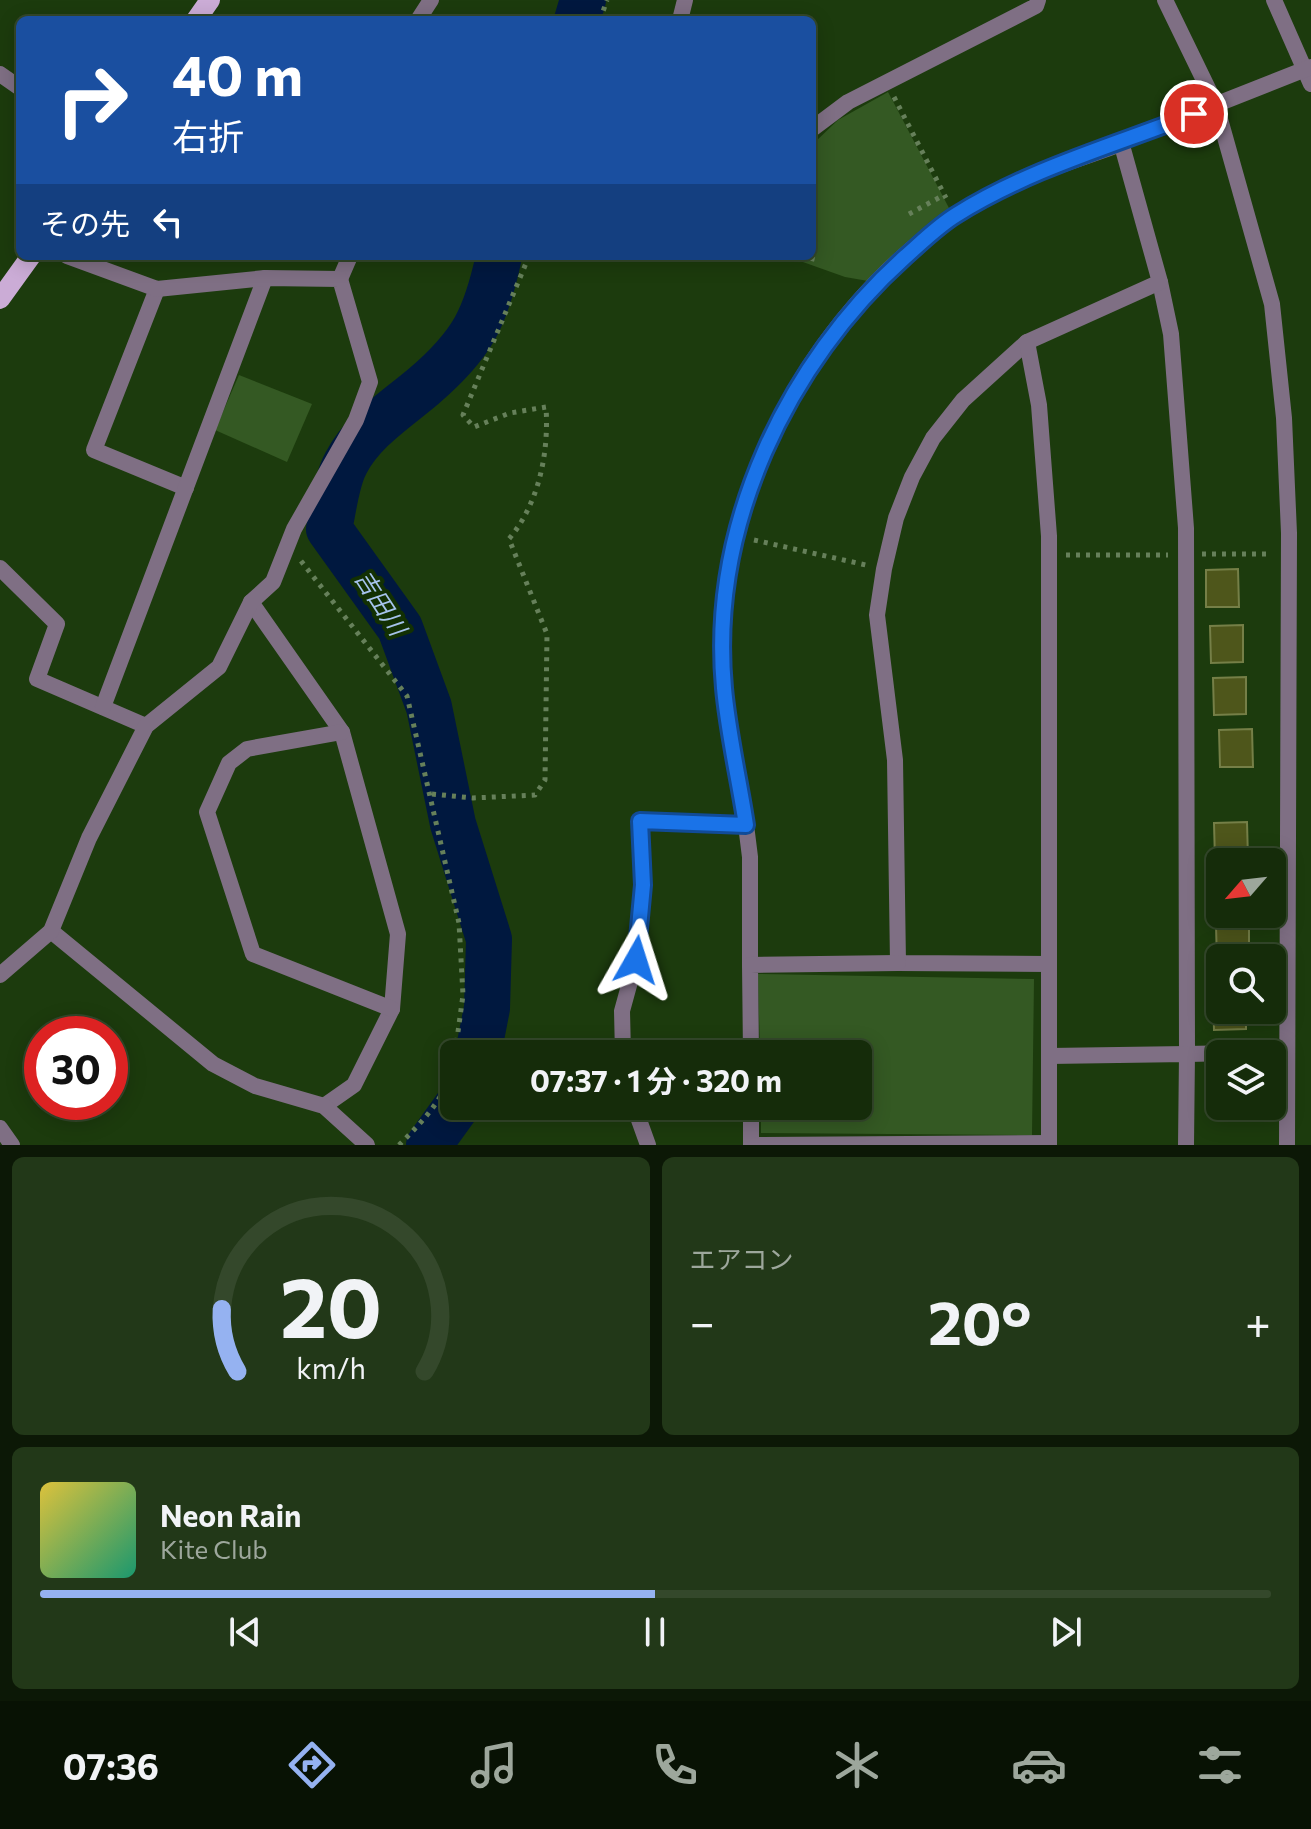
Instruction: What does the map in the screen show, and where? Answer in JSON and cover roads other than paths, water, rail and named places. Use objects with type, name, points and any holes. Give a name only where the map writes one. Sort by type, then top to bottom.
[{"type":"main road","points":[[0,299],[28,260]]},
{"type":"street","points":[[816,126],[848,102],[1036,6],[1038,0]]},
{"type":"street","points":[[1165,0],[1216,105],[1272,304],[1284,418],[1289,533],[1287,1145]]},
{"type":"street","points":[[751,1040],[750,857],[724,687],[726,594],[749,493],[792,392],[846,316],[880,280],[955,216],[1002,191],[1216,105],[1309,73],[1274,0]]},
{"type":"street","points":[[1121,144],[1160,282],[1171,334],[1182,433],[1186,554],[1186,1145]]},
{"type":"street","points":[[78,260],[157,289],[265,278],[340,279]]},
{"type":"street","points":[[0,975],[51,931],[89,838],[146,726],[219,667],[251,602],[273,582],[288,545],[356,420],[370,382],[340,279],[348,260]]},
{"type":"street","points":[[103,707],[265,278]]},
{"type":"street","points":[[898,963],[895,760],[877,615],[896,518],[912,477],[933,438],[963,400],[1027,342],[1160,282]]},
{"type":"street","points":[[157,289],[94,450],[186,488]]},
{"type":"street","points":[[752,1120],[754,1145],[1049,1144],[1049,555],[1039,405],[1027,342]]},
{"type":"street","points":[[0,568],[57,624],[37,679],[146,726]]},
{"type":"street","points":[[251,602],[342,732],[398,934],[392,1009],[354,1085],[324,1106]]},
{"type":"street","points":[[342,732],[247,749],[229,763],[207,812],[253,954],[392,1009]]},
{"type":"street","points":[[623,1040],[622,1011],[636,960],[643,885],[640,821],[746,825]]},
{"type":"street","points":[[51,931],[213,1064],[255,1086],[324,1106],[367,1145]]},
{"type":"street","points":[[750,965],[1049,964]]},
{"type":"street","points":[[1049,1056],[1287,1052]]},
{"type":"street","points":[[639,1120],[648,1145]]},
{"type":"street","points":[[0,1128],[12,1145]]},
{"type":"waterway","name":"吉田川","points":[[578,16],[583,0]]},
{"type":"waterway","name":"吉田川","points":[[481,1040],[487,1008],[489,939],[453,824],[429,707],[400,628],[329,529],[340,478],[353,451],[381,421],[455,357],[482,313],[498,260]]},
{"type":"waterway","name":"吉田川","points":[[429,1145],[447,1120]]}]
